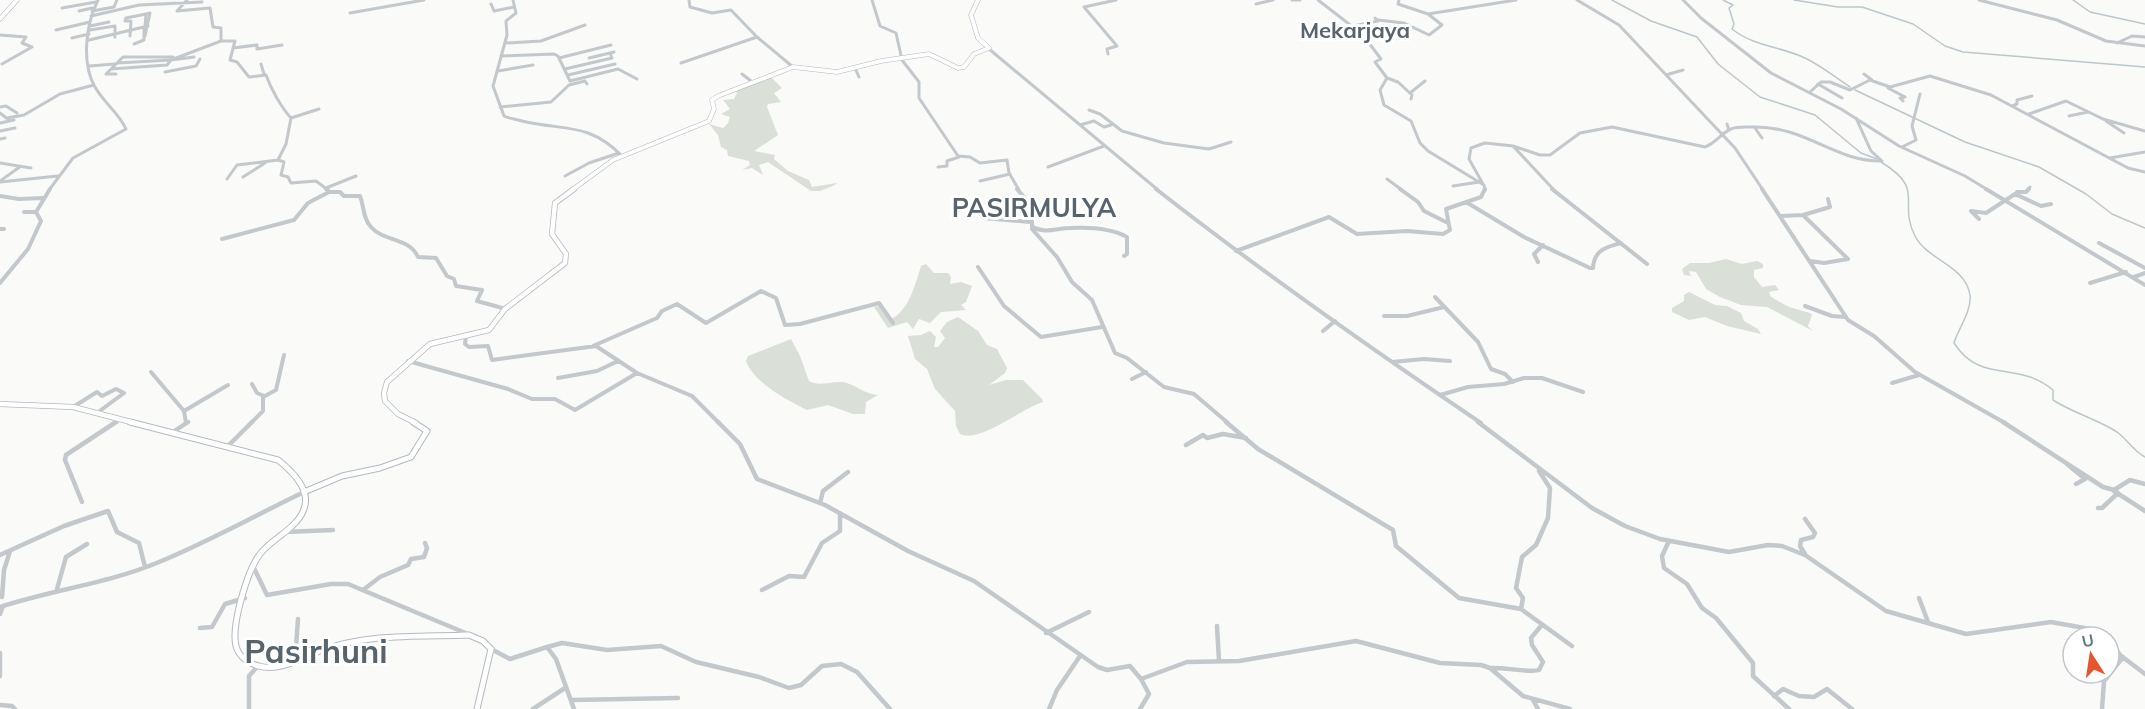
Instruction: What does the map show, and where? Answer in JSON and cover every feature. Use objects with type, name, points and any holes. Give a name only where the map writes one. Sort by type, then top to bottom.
[{"type":"main road","points":[[0,19],[17,0]]},
{"type":"street","points":[[79,11],[114,8],[117,0]]},
{"type":"street","points":[[137,6],[141,0]]},
{"type":"street","points":[[350,13],[424,0]]},
{"type":"street","points":[[513,0],[515,15],[506,21],[509,29],[493,86],[506,118],[530,125],[572,129],[600,135],[621,155]]},
{"type":"street","points":[[689,0],[690,7],[700,11],[713,13],[731,10],[757,37],[793,67]]},
{"type":"street","points":[[872,0],[880,26],[896,33],[900,59],[908,72],[919,82],[919,98],[928,108],[930,116],[959,157]]},
{"type":"street","points":[[978,0],[971,15],[978,38],[1079,126],[1236,251],[1498,435],[1531,463],[1592,508],[1646,535],[1669,541],[1729,552],[1777,545],[1805,555],[1886,611],[1914,621],[1928,622],[1972,635],[1999,628],[2050,622],[2067,625]]},
{"type":"street","points":[[1108,54],[1107,49],[1117,46],[1084,8],[1116,0]]},
{"type":"street","points":[[1256,4],[1273,0]]},
{"type":"street","points":[[1292,0],[1300,0]]},
{"type":"street","points":[[1318,0],[1353,26],[1381,58],[1375,62],[1387,78],[1398,82],[1410,93],[1411,99]]},
{"type":"street","points":[[1353,26],[1377,19],[1404,23],[1429,35],[1442,25],[1428,14],[1401,5],[1398,3],[1400,0]]},
{"type":"street","points":[[1428,14],[1473,3],[1516,0]]},
{"type":"street","points":[[1577,0],[1618,24],[1724,136],[1744,161],[1846,317],[1874,336],[1920,375],[1982,408],[2103,487],[2116,491],[2145,512]]},
{"type":"street","points":[[1683,0],[1764,69],[1856,117],[1901,147],[1952,169],[2007,200],[2058,234],[2145,285]]},
{"type":"street","points":[[1979,0],[2057,20],[2116,44],[2145,46]]},
{"type":"street","points":[[36,212],[74,157],[125,130],[124,124],[94,85],[89,66],[90,24],[92,10],[97,1]]},
{"type":"street","points":[[62,8],[97,1]]},
{"type":"street","points":[[185,2],[177,11],[210,8],[213,27],[221,28],[221,41]]},
{"type":"street","points":[[72,38],[90,24],[137,6],[201,2]]},
{"type":"street","points":[[491,4],[494,11],[514,7]]},
{"type":"street","points":[[130,36],[131,18],[156,13]]},
{"type":"street","points":[[134,44],[144,40],[148,14]]},
{"type":"street","points":[[79,21],[99,29],[115,26],[115,35]]},
{"type":"street","points":[[56,30],[109,22]]},
{"type":"street","points":[[506,43],[541,41],[585,25]]},
{"type":"street","points":[[89,40],[146,27]]},
{"type":"street","points":[[99,29],[100,37]]},
{"type":"street","points":[[0,34],[26,37],[22,43],[32,47],[2,64]]},
{"type":"street","points":[[2116,44],[2129,36],[2145,37]]},
{"type":"street","points":[[681,63],[701,58],[710,51],[757,37]]},
{"type":"street","points":[[163,78],[172,58],[221,41],[235,41],[230,60],[237,62],[249,77],[264,74]]},
{"type":"street","points":[[233,48],[257,45],[258,50],[282,45]]},
{"type":"street","points":[[559,58],[612,45]]},
{"type":"street","points":[[565,176],[589,163],[621,155],[710,120],[714,98],[751,81],[793,67],[834,72],[932,55],[958,68],[966,65],[974,54],[989,49]]},
{"type":"street","points":[[589,58],[612,52],[612,58],[618,69],[637,79]]},
{"type":"street","points":[[500,56],[554,54],[559,58],[570,81],[618,69]]},
{"type":"street","points":[[116,74],[106,75],[124,57],[194,57]]},
{"type":"street","points":[[565,69],[612,58]]},
{"type":"street","points":[[165,72],[198,65],[200,60]]},
{"type":"street","points":[[89,66],[116,64]]},
{"type":"street","points":[[261,64],[270,87],[277,93],[280,105],[291,118]]},
{"type":"street","points":[[568,75],[615,64]]},
{"type":"street","points":[[111,69],[167,65]]},
{"type":"street","points":[[498,71],[533,65]]},
{"type":"street","points":[[855,68],[859,77]]},
{"type":"street","points":[[1666,75],[1683,70]]},
{"type":"street","points":[[742,74],[751,81]]},
{"type":"street","points":[[1864,74],[1905,97],[1900,98],[1903,101]]},
{"type":"street","points":[[1888,87],[1930,76],[1990,95],[2130,169],[2145,172]]},
{"type":"street","points":[[1387,78],[1380,87],[1384,105],[1411,121],[1420,143],[1428,150],[1482,184]]},
{"type":"street","points":[[1810,92],[1817,83],[1830,82],[1850,90],[1872,80]]},
{"type":"street","points":[[500,107],[551,102],[570,85],[585,81],[587,84]]},
{"type":"street","points":[[1410,93],[1425,81]]},
{"type":"street","points":[[1817,83],[1842,98]]},
{"type":"street","points":[[0,107],[6,106],[23,116],[60,94],[94,85]]},
{"type":"street","points":[[1901,147],[1916,140],[1912,126],[1920,94]]},
{"type":"street","points":[[2011,106],[2017,104],[2017,100],[2032,96]]},
{"type":"street","points":[[2029,114],[2066,101],[2103,119],[2124,133]]},
{"type":"street","points":[[291,118],[319,109]]},
{"type":"street","points":[[1089,110],[1100,114],[1111,125],[1135,136],[1194,148],[1212,148],[1231,142]]},
{"type":"street","points":[[2069,116],[2088,111]]},
{"type":"street","points":[[0,113],[10,120]]},
{"type":"street","points":[[0,123],[18,114]]},
{"type":"street","points":[[1236,251],[1329,217],[1354,232],[1362,234],[1407,231],[1443,234],[1450,230],[1446,209],[1481,196],[1486,188],[1469,159],[1471,148],[1485,143],[1513,146],[1540,155],[1550,155],[1572,137],[1605,128],[1619,128],[1700,147],[1710,146],[1729,130],[1755,128],[1798,134],[1843,154],[1882,160],[1871,151],[1868,139],[1856,117]]},
{"type":"street","points":[[278,160],[286,144],[291,118]]},
{"type":"street","points":[[2103,119],[2145,130]]},
{"type":"street","points":[[1079,126],[1093,121],[1104,128],[1111,125]]},
{"type":"street","points":[[1727,124],[1729,130]]},
{"type":"street","points":[[0,131],[15,128]]},
{"type":"street","points":[[1755,128],[1762,138]]},
{"type":"street","points":[[1798,134],[1803,130]]},
{"type":"street","points":[[0,139],[5,138]]},
{"type":"street","points":[[1048,167],[1065,164],[1079,155],[1104,146]]},
{"type":"street","points":[[1513,146],[1547,185],[1647,264]]},
{"type":"street","points":[[2109,158],[2145,152]]},
{"type":"street","points":[[0,614],[1,606],[145,567],[172,557],[304,492],[342,476],[406,460],[414,454],[426,436],[426,428],[397,415],[390,407],[384,391],[387,382],[407,361],[430,344],[489,330],[506,309],[568,260],[552,234],[555,203],[621,155]]},
{"type":"street","points":[[938,167],[946,166],[947,160],[959,157],[970,156],[980,163],[1006,159],[1019,192],[1032,206],[1030,224],[1058,257],[1072,282],[1092,300],[1113,351],[1146,372],[1164,387],[1194,394],[1287,469],[1338,496],[1393,531],[1396,546],[1459,598],[1521,609],[1541,626],[1572,646]]},
{"type":"street","points":[[227,179],[237,165],[278,160],[284,162],[281,175],[288,177],[291,183],[317,181],[328,190],[340,192],[344,196],[360,196],[366,222],[374,230],[409,246],[417,251],[418,257],[436,258],[447,276],[454,279],[456,286],[482,290],[477,301],[506,309]]},
{"type":"street","points":[[243,177],[268,161]]},
{"type":"street","points":[[0,163],[31,168]]},
{"type":"street","points":[[0,181],[21,166]]},
{"type":"street","points":[[980,181],[1010,174]]},
{"type":"street","points":[[0,181],[59,176]]},
{"type":"street","points":[[222,239],[294,220],[308,203],[356,176]]},
{"type":"street","points":[[1387,179],[1418,201],[1424,211],[1448,223]]},
{"type":"street","points":[[1453,186],[1482,184]]},
{"type":"street","points":[[1978,219],[1971,212],[1986,213],[1991,207],[2007,200],[2011,195],[2026,192],[2030,187]]},
{"type":"street","points":[[2011,195],[2021,194],[2043,206],[2051,204]]},
{"type":"street","points":[[0,196],[22,199],[44,198]]},
{"type":"street","points":[[1779,216],[1803,215],[1829,208],[1828,199]]},
{"type":"street","points":[[1466,202],[1498,224],[1592,268],[1592,259],[1598,252],[1621,243]]},
{"type":"street","points":[[24,212],[36,212]]},
{"type":"street","points":[[0,282],[30,246],[41,221],[36,212]]},
{"type":"street","points":[[1803,215],[1849,259],[1824,263],[1809,261]]},
{"type":"street","points":[[983,218],[1030,224],[1040,232],[1071,228],[1095,231],[1111,229],[1127,237],[1127,254],[1124,256]]},
{"type":"street","points":[[2099,243],[2145,268]]},
{"type":"street","points":[[1538,262],[1534,254],[1544,245]]},
{"type":"street","points":[[978,267],[983,282],[1041,337],[1102,327]]},
{"type":"street","points":[[2090,283],[2126,272]]},
{"type":"street","points":[[2133,277],[2145,273]]},
{"type":"street","points":[[466,336],[465,344],[469,347],[488,346],[492,360],[593,345],[657,318],[662,311],[677,304],[706,323],[761,291],[776,298],[786,325],[879,303],[893,323]]},
{"type":"street","points":[[1435,297],[1479,343],[1491,369],[1504,374],[1513,382]]},
{"type":"street","points":[[1805,306],[1832,316],[1846,317]]},
{"type":"street","points":[[1384,316],[1411,315],[1444,307]]},
{"type":"street","points":[[1323,331],[1335,321]]},
{"type":"street","points":[[593,345],[637,373],[692,396],[740,444],[757,479],[820,503],[908,551],[974,581],[1080,656],[1107,670],[1130,666],[1141,679],[1149,694],[1140,709]]},
{"type":"street","points":[[264,396],[277,389],[284,355]]},
{"type":"street","points":[[1391,362],[1424,359],[1450,361]]},
{"type":"street","points":[[407,361],[508,389],[532,399],[555,399],[575,410],[637,373]]},
{"type":"street","points":[[558,378],[597,371],[618,361]]},
{"type":"street","points":[[151,372],[184,411],[188,422],[173,432]]},
{"type":"street","points":[[1132,379],[1146,372]]},
{"type":"street","points":[[1892,383],[1920,375]]},
{"type":"street","points":[[1440,395],[1468,387],[1539,378],[1583,392]]},
{"type":"street","points":[[252,384],[257,393],[264,396]]},
{"type":"street","points":[[184,411],[228,385]]},
{"type":"street","points":[[73,406],[97,392],[102,396],[116,389],[124,393],[97,413]]},
{"type":"street","points":[[229,445],[263,411],[264,396]]},
{"type":"street","points":[[0,404],[73,406],[229,445],[278,460],[292,472],[304,492],[307,501],[305,509],[262,551],[244,598],[236,630],[236,646],[242,657],[259,666],[295,662],[326,649],[351,643],[469,634]]},
{"type":"street","points":[[82,502],[76,479],[65,460],[66,455],[120,419]]},
{"type":"street","points":[[1186,445],[1203,435],[1208,438],[1222,434],[1246,438]]},
{"type":"street","points":[[2064,461],[2071,470],[2085,479],[2076,484]]},
{"type":"street","points":[[1521,609],[1523,598],[1516,588],[1521,560],[1539,539],[1549,509],[1550,488],[1531,463]]},
{"type":"street","points":[[820,503],[822,492],[848,472]]},
{"type":"street","points":[[2098,508],[2102,508],[2116,491],[2130,480],[2145,484]]},
{"type":"street","points":[[0,555],[64,525],[108,511],[117,532],[139,543],[145,567]]},
{"type":"street","points":[[762,590],[789,576],[804,577],[822,543],[840,531],[840,514]]},
{"type":"street","points":[[1804,519],[1815,533],[1813,537],[1802,540],[1800,546],[1805,555]]},
{"type":"street","points":[[284,532],[333,530]]},
{"type":"street","points":[[1669,541],[1662,556],[1664,568],[1687,584],[1701,608],[1716,618],[1753,663],[1753,676],[1789,709]]},
{"type":"street","points":[[363,590],[380,577],[408,565],[410,559],[424,557],[427,547],[425,543]]},
{"type":"street","points":[[57,590],[62,565],[69,552],[87,544]]},
{"type":"street","points":[[3,597],[4,570],[10,550]]},
{"type":"street","points":[[254,568],[267,595],[337,583],[363,590],[469,634],[510,660],[562,643],[607,650],[661,646],[696,662],[759,677],[789,688],[801,685],[822,666],[841,664],[857,672],[890,709]]},
{"type":"street","points":[[200,628],[212,627],[225,604],[244,598]]},
{"type":"street","points":[[1919,598],[1928,622]]},
{"type":"street","points":[[1046,633],[1089,612]]},
{"type":"street","points":[[295,662],[298,619]]},
{"type":"street","points":[[1217,626],[1219,662]]},
{"type":"street","points":[[1141,679],[1187,662],[1219,662],[1293,653],[1356,640],[1440,663],[1481,665],[1490,668],[1511,667],[1533,672],[1539,670],[1543,662],[1532,645],[1531,638],[1541,626]]},
{"type":"street","points":[[547,647],[556,659],[574,709]]},
{"type":"street","points":[[477,709],[490,649]]},
{"type":"street","points":[[0,653],[2,666],[0,675]]},
{"type":"street","points":[[2121,654],[2145,674]]},
{"type":"street","points":[[1049,709],[1057,690],[1080,656]]},
{"type":"street","points":[[2102,709],[2104,705],[2103,686],[2106,677],[2123,657]]},
{"type":"street","points":[[249,709],[249,676],[259,666]]},
{"type":"street","points":[[1490,668],[1523,696],[1570,709]]},
{"type":"street","points":[[533,709],[565,688]]},
{"type":"street","points":[[1774,696],[1783,688],[1804,697],[1814,697],[1827,689],[1851,709]]},
{"type":"street","points":[[571,700],[678,698]]},
{"type":"street","points":[[1533,700],[1538,709]]},
{"type":"street","points":[[0,705],[12,706],[15,709]]},
{"type":"shaded area","points":[[770,76],[782,88],[774,93],[781,102],[768,104],[767,107],[778,135],[754,151],[775,155],[774,159],[788,171],[809,180],[812,187],[837,183],[835,185],[820,191],[811,191],[768,162],[759,165],[763,175],[752,168],[742,170],[750,165],[749,161],[728,156],[727,150],[721,147],[718,135],[709,124],[723,128],[728,123],[730,117],[721,114],[730,109],[723,100],[734,99],[737,93],[735,89]]},
{"type":"shaded area","points":[[1726,259],[1742,264],[1757,261],[1763,264],[1763,268],[1754,270],[1754,277],[1762,287],[1775,285],[1779,290],[1769,292],[1771,297],[1789,307],[1810,313],[1812,315],[1808,326],[1813,331],[1767,307],[1741,305],[1720,297],[1706,289],[1696,272],[1689,271],[1691,276],[1684,275],[1682,269],[1690,263],[1709,263]]},
{"type":"shaded area","points":[[926,264],[934,273],[948,273],[951,277],[950,284],[961,282],[972,286],[966,302],[961,305],[966,310],[941,312],[930,323],[919,319],[913,329],[907,322],[888,328],[874,307],[879,306],[889,320],[896,316],[902,311],[910,297],[921,266]]},
{"type":"shaded area","points":[[1689,292],[1715,305],[1727,306],[1741,313],[1744,321],[1758,329],[1761,334],[1727,326],[1705,317],[1689,320],[1672,312],[1672,308],[1684,301],[1684,295]]},
{"type":"shaded area","points":[[958,317],[978,331],[987,345],[997,349],[1007,368],[1005,373],[989,385],[1006,380],[1023,380],[1043,402],[979,434],[960,434],[956,426],[955,411],[935,389],[927,369],[915,359],[908,336],[921,335],[930,331],[936,337],[934,347],[938,347],[945,338],[940,331],[947,322]]},
{"type":"shaded area","points":[[791,339],[809,381],[821,384],[842,382],[878,395],[866,402],[865,414],[853,414],[828,405],[807,410],[772,390],[756,377],[746,361],[748,356]]},
{"type":"waterway","points":[[1612,0],[1651,21],[1697,37],[1718,64],[1760,97],[1815,115],[1861,153],[1877,159]]},
{"type":"waterway","points":[[1723,0],[1733,5],[1729,8],[1734,24],[1732,29],[1756,42],[1805,58],[1850,87]]},
{"type":"waterway","points":[[1794,0],[1838,7],[1862,7],[1913,24],[1945,46],[1963,52],[2145,67]]},
{"type":"waterway","points":[[2073,0],[2090,12],[2145,24]]},
{"type":"waterway","points":[[1855,90],[1965,142],[2039,167],[2086,194],[2112,214],[2145,228]]},
{"type":"waterway","points":[[1881,162],[1895,172],[1907,188],[1910,224],[1915,236],[1928,252],[1954,270],[1967,285],[1970,295],[1969,307],[1954,343],[1965,356],[1976,364],[2040,381],[2053,390],[2053,400],[2117,432],[2145,457]]},
{"type":"district","name":"Mekarjaya","points":[[1355,30]]},
{"type":"district","name":"PASIRMULYA","points":[[1034,208]]},
{"type":"district","name":"Pasirhuni","points":[[316,652]]}]
